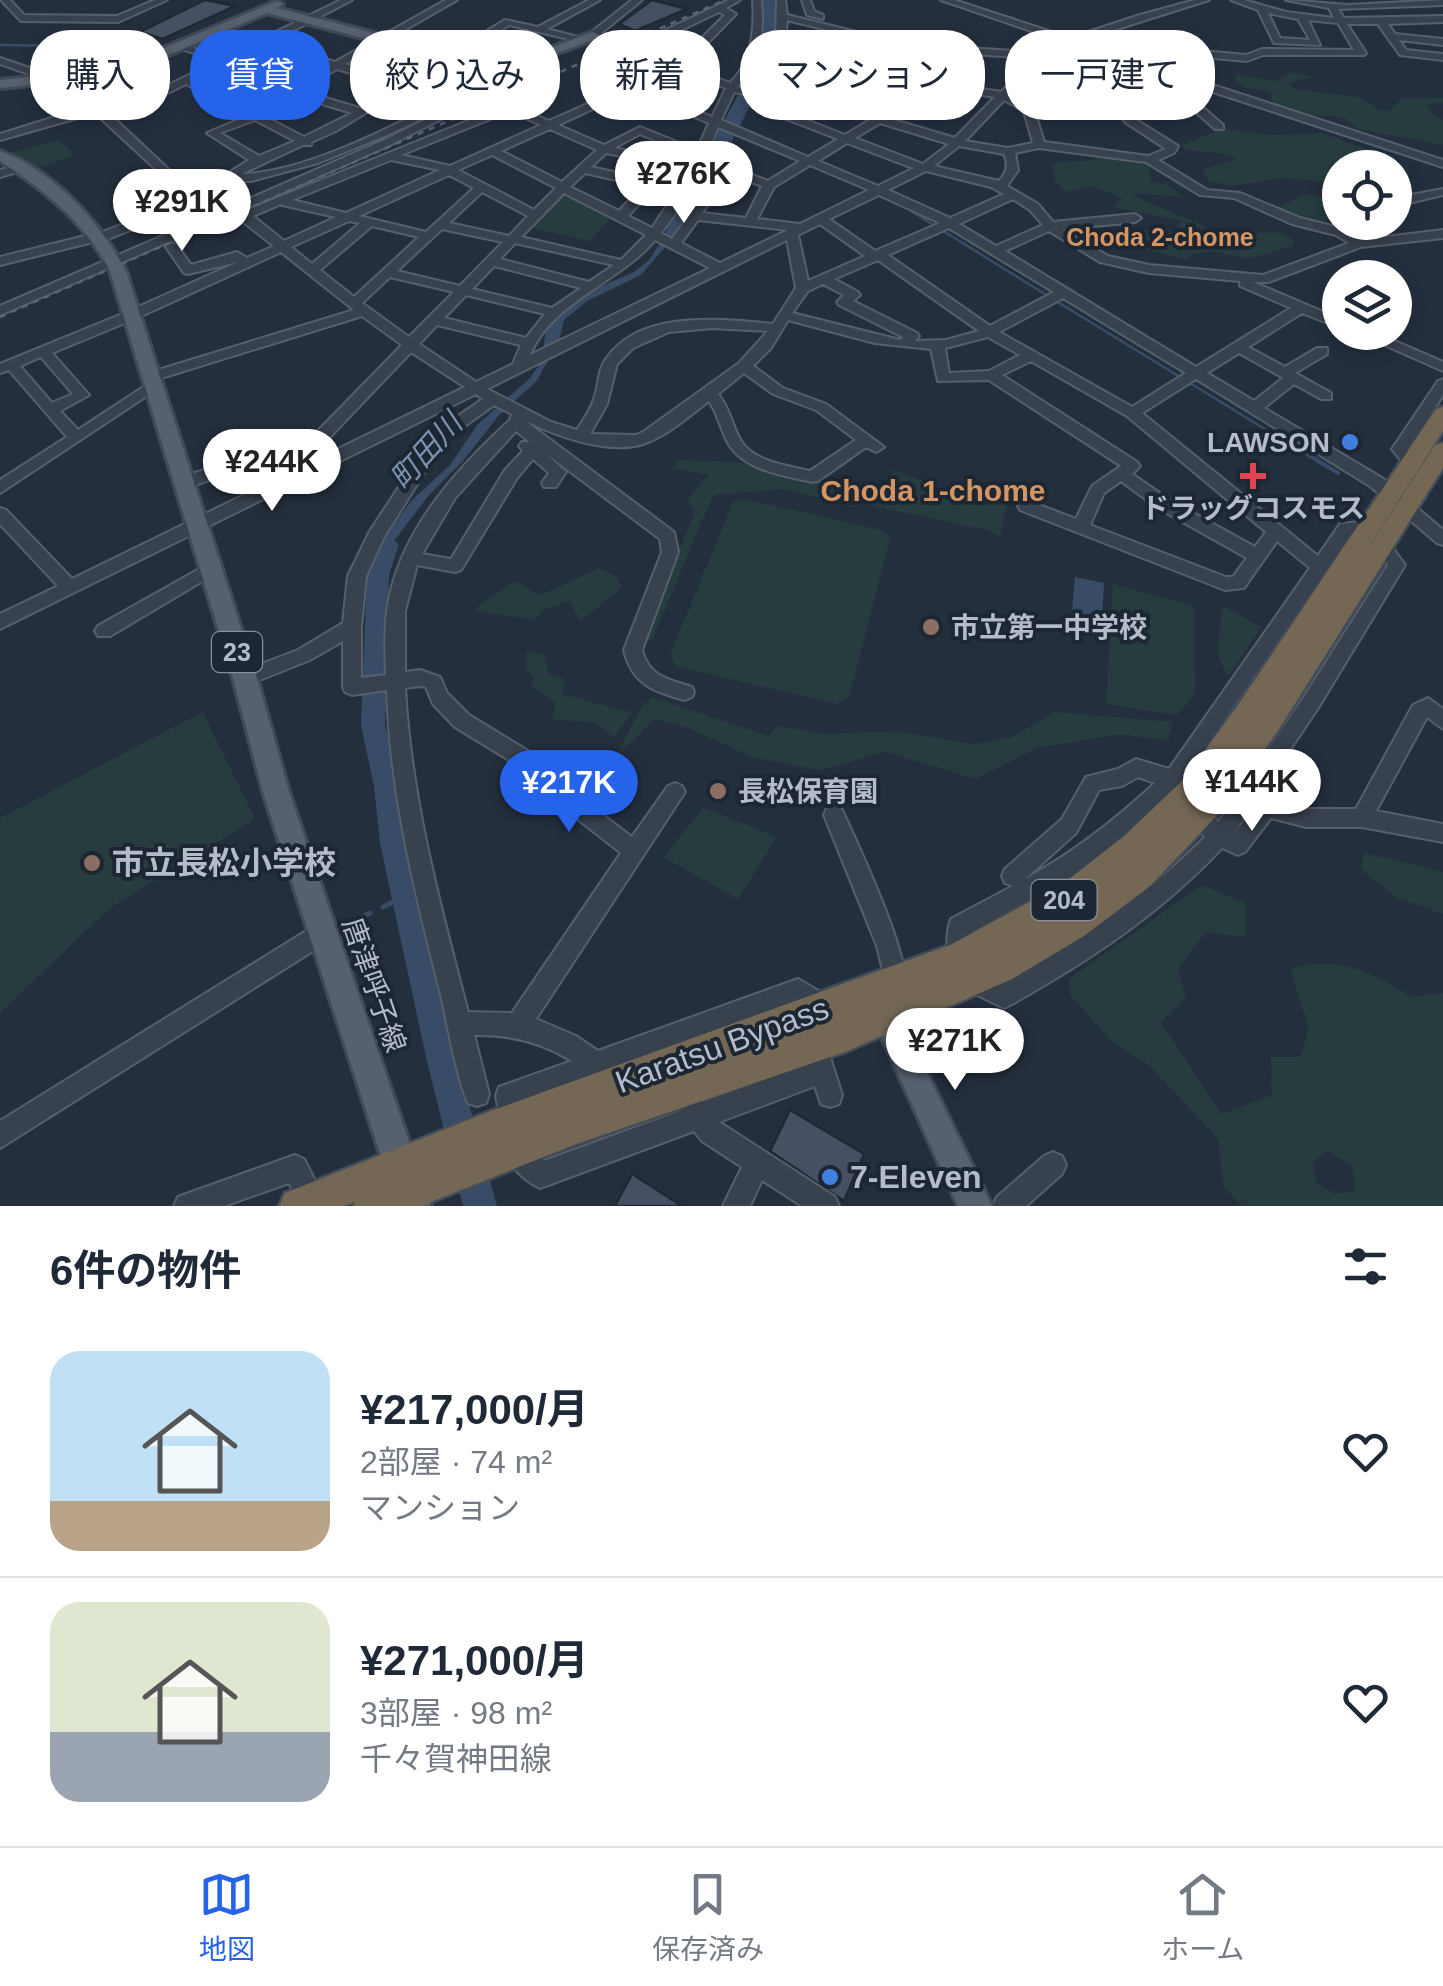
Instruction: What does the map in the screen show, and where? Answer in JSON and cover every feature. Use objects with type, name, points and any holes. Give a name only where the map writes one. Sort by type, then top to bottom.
[{"type":"highway","name":"Karatsu Bypass","points":[[502,1138],[689,1104],[822,1070],[888,1018],[966,970],[1085,916],[1148,868],[1197,805],[1260,736],[1400,500],[1432,465],[1443,414]]},
{"type":"highway","name":"Karatsu Bypass","points":[[1197,805],[1320,577],[1377,537]]},
{"type":"highway","name":"Karatsu Bypass","points":[[372,1206],[409,1188],[447,1162],[618,1084],[896,983],[966,970]]},
{"type":"highway","name":"Karatsu Bypass","points":[[305,1204],[409,1188]]},
{"type":"main road","points":[[170,50],[284,0]]},
{"type":"main road","points":[[266,8],[350,31]]},
{"type":"main road","points":[[0,84],[30,81]]},
{"type":"main road","name":"唐津呼子線","points":[[7,166],[77,208],[116,267],[246,678],[276,792],[409,1188]]},
{"type":"main road","points":[[896,983],[888,1018],[975,1206]]},
{"type":"street","points":[[5,0],[26,19],[118,19],[162,0]]},
{"type":"street","points":[[289,30],[348,0]]},
{"type":"street","points":[[400,30],[452,0]]},
{"type":"street","points":[[579,0],[625,10]]},
{"type":"street","points":[[599,30],[638,0]]},
{"type":"street","points":[[647,28],[736,0]]},
{"type":"street","points":[[522,366],[526,342],[553,312],[624,264],[685,192],[733,88],[745,71],[758,33],[757,0]]},
{"type":"street","points":[[782,0],[782,30]]},
{"type":"street","points":[[806,0],[810,13],[820,18]]},
{"type":"street","points":[[946,0],[1032,23]]},
{"type":"street","points":[[1110,30],[1206,0]]},
{"type":"street","points":[[1235,0],[1262,10],[1342,22],[1443,18]]},
{"type":"street","points":[[1290,0],[1332,8],[1436,2]]},
{"type":"street","points":[[495,30],[508,22],[539,30],[594,2]]},
{"type":"street","points":[[666,30],[716,4]]},
{"type":"street","points":[[715,30],[731,14],[716,4]]},
{"type":"street","points":[[974,5],[1040,30]]},
{"type":"street","points":[[1405,5],[1443,28]]},
{"type":"street","points":[[1215,55],[1247,58],[1262,52],[1361,53],[1332,8]]},
{"type":"street","points":[[1262,10],[1278,42],[1317,43],[1301,18]]},
{"type":"street","points":[[0,18],[18,14]]},
{"type":"street","points":[[785,17],[835,30]]},
{"type":"street","points":[[1382,23],[1403,53],[1443,57]]},
{"type":"street","points":[[1392,37],[1443,42]]},
{"type":"street","points":[[182,46],[190,50]]},
{"type":"street","points":[[330,70],[350,58]]},
{"type":"street","points":[[0,62],[30,71]]},
{"type":"street","points":[[330,64],[350,70]]},
{"type":"street","points":[[720,83],[740,90]]},
{"type":"street","points":[[76,437],[6,367],[132,315],[632,87],[881,190],[941,227],[992,252],[1055,297],[1189,378],[1253,408],[1400,500],[1443,539]]},
{"type":"street","points":[[1215,89],[1443,164]]},
{"type":"street","points":[[0,311],[172,246],[480,96],[469,92],[351,146],[253,179],[226,178]]},
{"type":"street","points":[[985,92],[1003,95]]},
{"type":"street","points":[[0,622],[924,168],[959,142],[1003,95]]},
{"type":"street","points":[[0,322],[239,212],[282,201],[510,106],[604,149],[699,162]]},
{"type":"street","points":[[0,261],[120,230],[200,197],[258,161],[307,143],[350,119]]},
{"type":"street","points":[[0,137],[56,120]]},
{"type":"street","points":[[110,120],[200,197],[239,212],[668,536],[670,552],[633,650],[636,666],[644,678],[684,692]]},
{"type":"street","points":[[246,120],[212,133],[258,161]]},
{"type":"street","points":[[264,120],[307,143]]},
{"type":"street","points":[[798,120],[924,168],[1000,186],[1034,207],[1050,226],[1079,246],[1122,264],[1264,280],[1359,244],[1443,234]]},
{"type":"street","points":[[750,220],[769,185],[877,120]]},
{"type":"street","points":[[882,120],[959,142],[1008,151],[1039,145],[1149,159],[1164,156],[1172,146],[1129,120]]},
{"type":"street","points":[[1032,120],[1039,145]]},
{"type":"street","points":[[1211,120],[1219,127]]},
{"type":"street","points":[[332,130],[352,138],[351,146]]},
{"type":"street","points":[[183,484],[322,436],[604,149],[640,130],[699,162]]},
{"type":"street","points":[[351,146],[450,170],[535,216]]},
{"type":"street","points":[[492,151],[720,268]]},
{"type":"street","points":[[1000,186],[1012,172],[1013,161],[1008,151]]},
{"type":"street","points":[[1149,159],[1204,193],[1236,195],[1296,221],[1322,228]]},
{"type":"street","points":[[674,245],[727,168],[769,185]]},
{"type":"street","points":[[583,169],[685,192]]},
{"type":"street","points":[[620,217],[651,184]]},
{"type":"street","points":[[0,488],[151,382],[362,306],[389,274],[481,187]]},
{"type":"street","points":[[1412,198],[1443,192]]},
{"type":"street","points":[[514,422],[607,444],[641,440],[765,348],[804,288],[1014,195]]},
{"type":"street","points":[[282,201],[430,236]]},
{"type":"street","points":[[696,216],[750,220],[796,230]]},
{"type":"street","points":[[819,218],[988,330],[1132,413],[1278,533],[1320,577]]},
{"type":"street","points":[[992,252],[1050,226],[1135,218]]},
{"type":"street","points":[[313,270],[370,222]]},
{"type":"street","points":[[441,225],[624,264]]},
{"type":"street","points":[[796,230],[804,288]]},
{"type":"street","points":[[1353,240],[1359,244]]},
{"type":"street","points":[[172,246],[188,270],[237,256],[246,263]]},
{"type":"street","points":[[491,261],[589,286]]},
{"type":"street","points":[[389,274],[553,312]]},
{"type":"street","points":[[822,278],[853,295],[844,302],[912,336],[903,343]]},
{"type":"street","points":[[1235,279],[1322,316]]},
{"type":"street","points":[[580,438],[602,401],[613,360],[634,344],[686,326],[780,321],[862,337],[937,345],[988,330],[1055,297]]},
{"type":"street","points":[[1132,413],[1302,307]]},
{"type":"street","points":[[434,320],[526,342]]},
{"type":"street","points":[[937,345],[943,378],[992,375],[1030,356]]},
{"type":"street","points":[[1239,346],[1326,396]]},
{"type":"street","points":[[1403,350],[1443,367]]},
{"type":"street","points":[[1253,408],[1322,351]]},
{"type":"street","points":[[44,352],[82,395],[50,410]]},
{"type":"street","points":[[708,392],[724,410],[734,445],[763,464],[812,477],[870,444],[821,407],[778,391],[744,366]]},
{"type":"street","points":[[992,375],[1132,466],[1098,490],[1081,527]]},
{"type":"street","points":[[1432,465],[1400,449],[1443,384]]},
{"type":"street","points":[[491,400],[440,436],[376,535],[357,576],[352,687],[420,678],[432,682],[440,698],[462,721],[539,768],[557,792],[634,851]]},
{"type":"street","points":[[514,422],[532,450],[558,472],[550,483]]},
{"type":"street","points":[[478,1094],[404,788],[395,681],[396,606],[412,558],[463,476],[514,422]]},
{"type":"street","points":[[412,558],[452,567],[458,563],[488,509],[532,450]]},
{"type":"street","points":[[1122,474],[1162,504],[1257,556]]},
{"type":"street","points":[[1026,506],[1226,584],[1238,583],[1278,533]]},
{"type":"street","points":[[0,514],[70,588]]},
{"type":"street","points":[[104,631],[210,570]]},
{"type":"street","points":[[246,678],[304,655],[352,627]]},
{"type":"street","points":[[1362,818],[1420,710],[1435,702],[1443,721]]},
{"type":"street","points":[[1013,876],[1069,826],[1092,783],[1122,777],[1136,768],[1197,805],[1238,845],[1267,808],[1306,818],[1362,818],[1443,833]]},
{"type":"street","points":[[519,1024],[675,792]]},
{"type":"street","points":[[966,970],[959,927],[1064,869],[1127,822],[1197,805]]},
{"type":"street","points":[[834,814],[888,946],[896,983]]},
{"type":"street","points":[[0,1134],[324,931]]},
{"type":"street","points":[[502,1138],[508,1096],[798,991],[825,1007]]},
{"type":"street","points":[[460,1024],[519,1024],[556,1037],[594,1062],[618,1084]]},
{"type":"street","points":[[689,1104],[711,1132],[826,1206]]},
{"type":"street","points":[[736,1206],[758,1162]]},
{"type":"street","points":[[1006,1206],[1053,1165]]},
{"type":"street","points":[[187,1206],[295,1168],[305,1204]]},
{"type":"green space","points":[[1293,72],[1313,77],[1291,83],[1292,89],[1358,97],[1380,110],[1390,111],[1401,99],[1443,98],[1443,103],[1427,104],[1433,115],[1443,120],[1443,145],[1357,129],[1341,117],[1302,113],[1272,102],[1271,92],[1247,88],[1235,81],[1236,74],[1277,81]]},
{"type":"green space","points":[[1221,129],[1274,135],[1322,133],[1368,150],[1322,150],[1322,182],[1280,178],[1232,186],[1210,181],[1202,174],[1205,169],[1236,159],[1180,146]]},
{"type":"green space","points":[[59,140],[75,155],[36,169],[11,153]]},
{"type":"green space","points":[[1094,153],[1150,162],[1151,181],[1168,185],[1183,197],[1132,193],[1140,199],[1231,237],[1281,233],[1295,241],[1293,246],[1247,259],[1213,251],[1194,253],[1187,260],[1094,231],[1118,233],[1128,228],[1173,233],[1182,221],[1117,208],[1115,205],[1122,198],[1091,186],[1065,192],[1055,181],[1052,165],[1091,160],[1097,158]]},
{"type":"green space","points":[[563,194],[611,218],[590,241],[528,227]]},
{"type":"green space","points":[[1306,194],[1322,197],[1322,221],[1309,222],[1279,207]]},
{"type":"green space","points":[[679,460],[737,462],[898,504],[905,493],[886,477],[896,470],[947,491],[956,481],[1008,502],[1000,536],[987,530],[862,504],[856,507],[783,489],[713,495],[652,640],[645,639],[695,511],[687,499],[709,475],[673,468]]},
{"type":"green space","points":[[745,499],[885,531],[890,538],[849,698],[836,704],[676,666],[670,655],[733,502]]},
{"type":"green space","points":[[599,568],[618,577],[622,588],[580,621],[569,601],[545,609],[534,620],[473,610],[515,581],[540,596]]},
{"type":"green space","points":[[1113,584],[1194,606],[1195,694],[1177,715],[1106,704]]},
{"type":"green space","points":[[1223,606],[1261,627],[1228,677],[1217,652]]},
{"type":"green space","points":[[527,650],[544,655],[549,675],[565,679],[562,694],[632,713],[614,737],[595,723],[552,719],[556,703],[531,686],[535,679],[526,669]]},
{"type":"green space","points":[[653,697],[768,736],[778,726],[826,734],[897,731],[974,744],[1010,738],[1055,712],[1172,722],[1168,741],[1120,734],[1037,748],[976,779],[886,752],[819,770],[752,757],[688,728],[653,719],[632,743],[619,750],[643,705]]},
{"type":"green space","points":[[203,712],[255,819],[111,907],[0,1013],[0,818]]},
{"type":"green space","points":[[704,808],[777,837],[738,899],[663,857]]},
{"type":"green space","points":[[1364,853],[1443,872],[1443,914],[1397,898],[1361,869]]},
{"type":"green space","points":[[1202,885],[1245,903],[1246,937],[1205,932],[1178,970],[1186,997],[1161,1022],[1221,1114],[1272,1095],[1271,1057],[1301,1057],[1309,1028],[1290,969],[1338,965],[1368,973],[1411,997],[1443,993],[1443,1206],[1242,1206],[1224,1187],[1218,1139],[1148,1064],[1114,1044],[1070,995],[1070,978]],"holes":[[[1327,1151],[1353,1166],[1354,1191],[1334,1194],[1316,1182],[1313,1161]]]},
{"type":"water","points":[[762,0],[777,0],[781,19],[778,30],[763,30]]},
{"type":"water","points":[[740,91],[743,120],[704,195],[688,211],[671,240],[641,275],[587,301],[564,320],[559,341],[536,382],[499,415],[463,461],[429,495],[394,541],[378,575],[384,539],[411,501],[450,465],[478,424],[530,378],[541,362],[547,325],[592,290],[634,272],[649,260],[702,179],[715,138]]},
{"type":"water","points":[[1075,577],[1104,583],[1102,618],[1072,612]]},
{"type":"building","points":[[205,0],[235,6],[170,36],[170,30],[144,30]]},
{"type":"building","points":[[652,0],[687,9],[637,30],[619,24]]},
{"type":"building","name":"7-Eleven","points":[[790,1110],[864,1154],[844,1201],[770,1151]]},
{"type":"building","points":[[632,1174],[682,1206],[615,1206]]},
{"type":"waterway","points":[[0,45],[30,45]]},
{"type":"waterway","points":[[911,211],[1048,296]]},
{"type":"waterway","points":[[1056,301],[1291,445]]},
{"type":"waterway","points":[[1287,442],[1338,473]]},
{"type":"waterway","name":"町田川","points":[[388,544],[378,575],[373,725],[387,786],[393,843],[441,1057],[480,1206]]},
{"type":"waterway","points":[[383,907],[407,895]]},
{"type":"waterway","points":[[339,928],[370,913]]},
{"type":"railway","points":[[0,317],[725,0]]},
{"type":"place","name":"LAWSON","points":[[1350,442]]},
{"type":"place","name":"ドラッグコスモス","points":[[1253,476]]},
{"type":"place","name":"市立第一中学校","points":[[931,627]]},
{"type":"place","name":"長松保育園","points":[[718,791]]},
{"type":"place","name":"市立長松小学校","points":[[92,863]]},
{"type":"place","name":"7-Eleven","points":[[830,1177]]},
{"type":"district","name":"Choda 2-chome","points":[[1160,237]]},
{"type":"district","name":"Choda 1-chome","points":[[933,490]]}]
